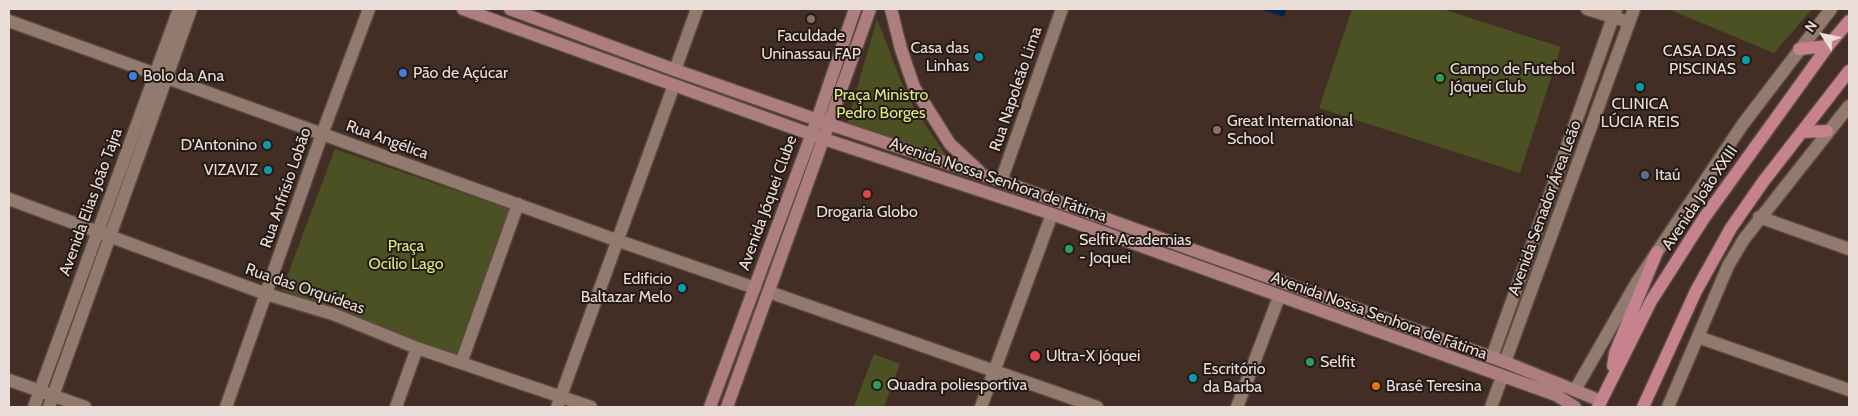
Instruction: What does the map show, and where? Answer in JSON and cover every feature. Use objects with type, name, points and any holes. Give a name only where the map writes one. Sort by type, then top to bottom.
[{"type":"main road","name":"Avenida Nossa Senhora de Fátima","points":[[463,9],[824,139],[1052,214],[1556,396],[1575,407]]},
{"type":"main road","name":"Avenida Nossa Senhora de Fátima","points":[[510,9],[536,13],[676,70],[817,120],[1001,181],[1492,357],[1575,390],[1602,405]]},
{"type":"main road","name":"Avenida Jóquei Clube","points":[[710,407],[817,120],[855,9]]},
{"type":"main road","name":"Avenida Jóquei Clube","points":[[727,407],[870,9]]},
{"type":"main road","points":[[891,9],[900,49],[914,87],[950,144],[983,175]]},
{"type":"main road","name":"Avenida João XXIII","points":[[1602,405],[1613,376],[1651,300],[1699,226],[1828,46],[1849,21]]},
{"type":"main road","points":[[1799,49],[1828,46]]},
{"type":"main road","points":[[1643,407],[1696,291],[1726,235],[1763,182],[1849,71]]},
{"type":"main road","points":[[1802,132],[1827,131]]},
{"type":"main road","points":[[1613,376],[1615,353],[1657,252]]},
{"type":"street","name":"Avenida Elias João Tajra","points":[[161,77],[179,9]]},
{"type":"street","name":"Avenida Elias João Tajra","points":[[34,407],[102,235],[161,77],[191,9]]},
{"type":"street","name":"Rua Anfrísio Lobão","points":[[226,407],[322,134],[369,9]]},
{"type":"street","points":[[676,70],[697,9]]},
{"type":"street","name":"Rua Napoleão Lima","points":[[1001,181],[1062,9]]},
{"type":"street","points":[[1587,9],[1615,13],[1629,22]]},
{"type":"street","name":"Avenida Senador Área Leão","points":[[1505,362],[1634,9]]},
{"type":"street","name":"Avenida João XXIII","points":[[1575,390],[1637,282],[1743,124],[1799,49],[1832,9]]},
{"type":"street","name":"Avenida Senador Área Leão","points":[[1492,357],[1615,13]]},
{"type":"street","name":"Rua Angélica","points":[[9,21],[754,288]]},
{"type":"street","points":[[559,402],[616,240],[674,85]]},
{"type":"street","points":[[1668,407],[1728,266],[1760,217],[1827,131],[1849,106]]},
{"type":"street","points":[[1579,114],[1595,119]]},
{"type":"street","points":[[1551,190],[1566,196]]},
{"type":"street","name":"Rua das Orquídeas","points":[[9,199],[102,235],[266,294],[333,314],[559,402],[591,407]]},
{"type":"street","points":[[461,363],[518,204]]},
{"type":"street","points":[[981,407],[1052,214]]},
{"type":"street","points":[[1760,217],[1849,249]]},
{"type":"street","name":"Avenida Elias João Tajra","points":[[51,402],[102,235]]},
{"type":"street","points":[[1531,247],[1545,253]]},
{"type":"street","points":[[769,292],[1097,407]]},
{"type":"street","points":[[1237,407],[1279,297]]},
{"type":"street","points":[[1698,337],[1849,390]]},
{"type":"street","points":[[396,407],[417,348]]},
{"type":"street","points":[[1491,407],[1502,377]]},
{"type":"street","points":[[9,380],[40,392],[51,402],[85,407]]},
{"type":"green space","name":"Campo de Futebol Jóquei Club","points":[[1352,9],[1442,9],[1561,47],[1520,173],[1319,108]]},
{"type":"green space","points":[[1668,9],[1812,9],[1774,53]]},
{"type":"green space","name":"Praça Ministro Pedro Borges","points":[[877,19],[901,81],[913,106],[947,157],[847,123]]},
{"type":"green space","name":"Praça Ocílio Lago","points":[[335,149],[512,210],[459,357],[282,290]]},
{"type":"green space","name":"Quadra poliesportiva","points":[[874,354],[900,364],[884,407],[854,406]]},
{"type":"water","points":[[1260,9],[1287,9],[1284,17]]},
{"type":"place","name":"Faculdade Uninassau FAP","points":[[811,19]]},
{"type":"place","name":"Casa das Linhas","points":[[979,57]]},
{"type":"place","name":"CASA DAS PISCINAS","points":[[1746,60]]},
{"type":"place","name":"Pão de Açúcar","points":[[403,73]]},
{"type":"place","name":"Bolo da Ana","points":[[133,76]]},
{"type":"place","name":"Campo de Futebol Jóquei Club","points":[[1440,78]]},
{"type":"place","name":"CLINICA LÚCIA REIS","points":[[1640,87]]},
{"type":"place","name":"Great International School","points":[[1217,130]]},
{"type":"place","name":"D'Antonino","points":[[267,145]]},
{"type":"place","name":"VIZAVIZ","points":[[268,170]]},
{"type":"place","name":"Itaú","points":[[1645,175]]},
{"type":"place","name":"Drogaria Globo","points":[[867,194]]},
{"type":"place","name":"Selfit Academias - Joquei","points":[[1069,249]]},
{"type":"place","name":"Edificio Baltazar Melo","points":[[682,288]]},
{"type":"place","name":"Ultra-X Jóquei","points":[[1035,356]]},
{"type":"place","name":"Selfit","points":[[1310,362]]},
{"type":"place","name":"Escritório da Barba","points":[[1193,378]]},
{"type":"place","name":"Quadra poliesportiva","points":[[877,385]]},
{"type":"place","name":"Brasê Teresina","points":[[1376,386]]}]
